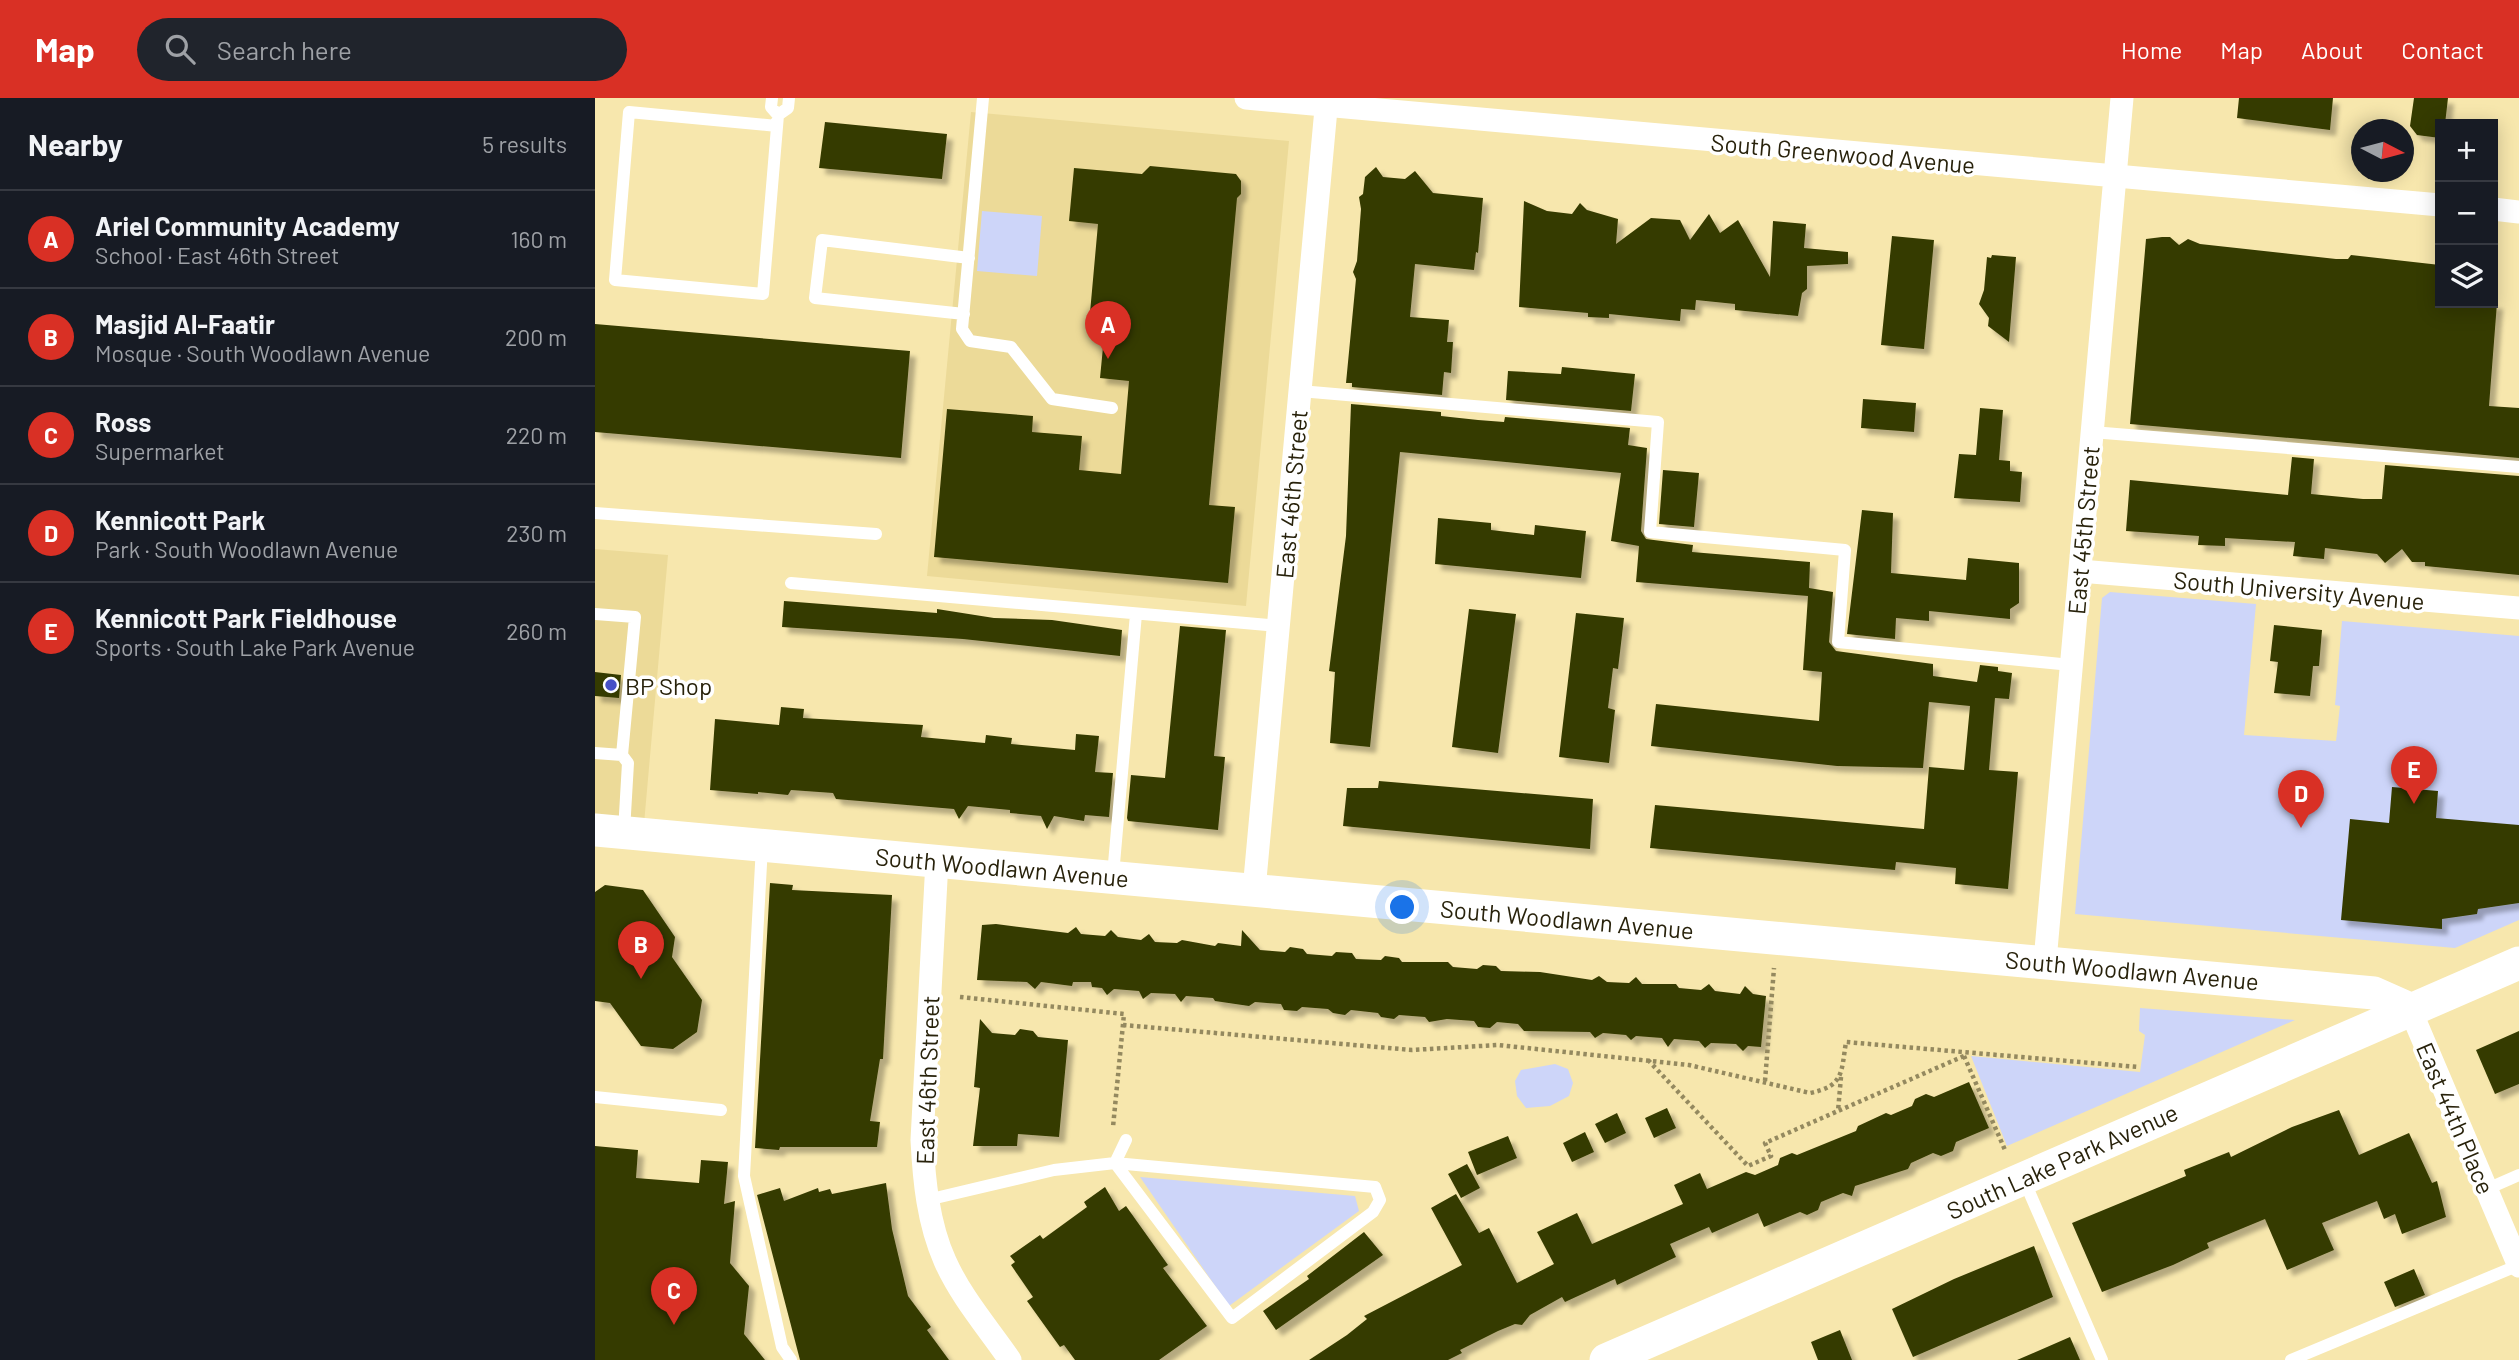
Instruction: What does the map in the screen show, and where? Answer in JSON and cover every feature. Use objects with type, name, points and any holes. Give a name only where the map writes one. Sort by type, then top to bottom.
[{"type":"street","name":"South Greenwood Avenue","points":[[1246,98],[1326,101],[2115,178],[2435,205]]},
{"type":"street","name":"East 45th Street","points":[[2045,961],[2122,98]]},
{"type":"street","name":"East 46th Street","points":[[1254,890],[1326,101]]},
{"type":"street","points":[[2498,210],[2519,212]]},
{"type":"street","name":"South University Avenue","points":[[2080,571],[2519,608]]},
{"type":"street","name":"South Woodlawn Avenue","points":[[609,831],[2374,993],[2410,1009]]},
{"type":"street","name":"East 46th Street","points":[[937,861],[922,1140],[927,1200],[944,1259],[959,1287],[1010,1360]]},
{"type":"street","name":"South Lake Park Avenue","points":[[1606,1360],[2519,963]]},
{"type":"street","name":"East 44th Place","points":[[2410,1009],[2519,1265]]},
{"type":"lane","points":[[772,98],[771,107],[778,121],[763,294],[615,281],[629,113],[778,121]]},
{"type":"lane","points":[[778,121],[788,108],[789,98]]},
{"type":"lane","points":[[983,98],[963,329],[970,341],[1011,347],[1052,399],[1112,408]]},
{"type":"lane","points":[[964,314],[815,298],[823,240],[969,258]]},
{"type":"lane","points":[[1300,391],[1658,422],[1650,532],[1845,550],[1838,642],[2071,666]]},
{"type":"lane","points":[[2092,432],[2519,467]]},
{"type":"lane","points":[[595,513],[876,534]]},
{"type":"lane","points":[[791,583],[1279,626]]},
{"type":"lane","points":[[595,614],[635,617],[622,755],[629,773],[609,831]]},
{"type":"lane","points":[[1112,877],[1136,614]]},
{"type":"lane","points":[[595,753],[622,755]]},
{"type":"lane","points":[[762,845],[744,1177],[782,1347],[791,1360]]},
{"type":"lane","points":[[595,1097],[722,1110]]},
{"type":"lane","points":[[1112,1163],[1126,1140]]},
{"type":"lane","points":[[927,1200],[1054,1170],[1112,1163],[1375,1187],[1380,1200],[1373,1212],[1232,1318],[1112,1163]]},
{"type":"lane","points":[[2487,1189],[2519,1175]]},
{"type":"lane","points":[[2023,1177],[2102,1360]]},
{"type":"lane","points":[[2291,1360],[2519,1265]]},
{"type":"path","points":[[1765,1081],[1774,968]]},
{"type":"path","points":[[960,998],[1124,1014],[1112,1163]]},
{"type":"path","points":[[1123,1025],[1412,1049],[1497,1045],[1689,1065],[1810,1093],[1829,1089],[1841,1076]]},
{"type":"path","points":[[1838,1111],[1846,1042],[2138,1067]]},
{"type":"path","points":[[1648,1060],[1748,1166],[1771,1156],[1765,1143],[1963,1054]]},
{"type":"path","points":[[1963,1054],[2005,1150]]},
{"type":"shaded area","points":[[971,112],[1289,141],[1246,606],[927,576]]},
{"type":"shaded area","points":[[982,211],[1042,216],[1037,276],[977,271]]},
{"type":"shaded area","points":[[595,549],[668,555],[643,835],[595,830]]},
{"type":"shaded area","points":[[2110,592],[2256,604],[2244,735],[2336,741],[2340,706],[2335,705],[2342,621],[2519,636],[2519,920],[2455,948],[2075,914],[2102,598]]},
{"type":"shaded area","points":[[2140,1008],[2295,1020],[2007,1146],[1971,1056],[2140,1072],[2145,1035],[2139,1031]]},
{"type":"shaded area","points":[[1555,1064],[1568,1069],[1573,1083],[1569,1096],[1550,1106],[1526,1108],[1517,1096],[1515,1081],[1521,1070]]},
{"type":"shaded area","points":[[1140,1177],[1355,1196],[1359,1211],[1229,1306]]},
{"type":"building","points":[[2239,98],[2333,98],[2330,130],[2237,118]]},
{"type":"building","points":[[2414,98],[2448,98],[2446,119],[2435,119],[2435,137],[2417,135],[2414,131],[2414,119],[2411,119]]},
{"type":"building","points":[[825,122],[947,134],[942,179],[819,168]]},
{"type":"building","points":[[1150,166],[1236,174],[1241,181],[1241,194],[1237,198],[1209,505],[1235,507],[1228,583],[934,557],[947,409],[1033,416],[1032,432],[1082,436],[1079,470],[1121,474],[1129,381],[1100,378],[1104,337],[1088,335],[1098,224],[1069,221],[1074,168],[1142,174]]},
{"type":"building","points":[[1376,167],[1383,177],[1405,179],[1415,171],[1433,193],[1483,198],[1474,270],[1415,264],[1410,317],[1449,320],[1447,342],[1453,342],[1451,373],[1444,372],[1442,395],[1352,387],[1352,383],[1346,383],[1356,279],[1353,272],[1357,261],[1361,209],[1359,197],[1363,194],[1365,177]]},
{"type":"building","points":[[1524,201],[1547,211],[1572,214],[1580,203],[1587,210],[1618,219],[1616,244],[1651,218],[1680,220],[1690,240],[1709,214],[1720,233],[1738,220],[1770,277],[1773,221],[1806,224],[1804,248],[1848,252],[1848,264],[1807,266],[1807,289],[1802,293],[1798,316],[1735,310],[1735,304],[1696,300],[1695,310],[1681,309],[1680,321],[1609,314],[1609,318],[1588,317],[1588,313],[1519,307]]},
{"type":"building","points":[[1892,236],[1934,240],[1924,349],[1881,345]]},
{"type":"building","points":[[2170,237],[2179,245],[2188,239],[2200,244],[2336,259],[2348,259],[2351,255],[2435,264],[2435,308],[2497,308],[2489,406],[2519,408],[2519,458],[2130,424],[2146,239]]},
{"type":"building","points":[[1992,255],[2016,257],[2009,342],[1988,326],[1989,318],[1979,304],[1984,290],[1987,257],[1991,258]]},
{"type":"building","points":[[595,324],[910,351],[901,458],[595,432]]},
{"type":"building","points":[[1562,367],[1635,374],[1631,411],[1506,400],[1508,371],[1561,374]]},
{"type":"building","points":[[1863,399],[1916,403],[1914,432],[1861,428]]},
{"type":"building","points":[[1351,404],[1441,412],[1441,416],[1478,420],[1504,422],[1505,417],[1630,428],[1628,445],[1647,448],[1641,531],[1646,539],[1693,545],[1692,552],[1810,562],[1809,588],[1833,592],[1829,642],[1836,651],[1933,664],[1933,676],[1977,682],[1980,665],[1998,667],[1998,671],[2012,673],[2009,699],[1995,698],[1989,770],[2018,772],[2008,889],[1955,884],[1956,868],[1896,862],[1895,870],[1650,848],[1655,805],[1924,829],[1929,767],[1964,770],[1970,706],[1929,702],[1923,768],[1837,766],[1651,746],[1656,704],[1819,721],[1822,672],[1803,670],[1808,596],[1636,582],[1639,546],[1611,541],[1621,473],[1400,452],[1370,747],[1330,743],[1335,672],[1329,671],[1346,536]]},
{"type":"building","points":[[1980,408],[2003,410],[1999,460],[2010,461],[2010,471],[2022,472],[2020,502],[1954,498],[1959,454],[1976,455]]},
{"type":"building","points":[[2292,457],[2314,459],[2311,494],[2363,499],[2382,499],[2385,465],[2519,476],[2519,575],[2425,566],[2425,562],[2412,562],[2402,549],[2385,563],[2377,554],[2325,548],[2324,559],[2293,556],[2295,542],[2225,538],[2225,546],[2198,545],[2199,536],[2126,531],[2130,480],[2288,495]]},
{"type":"building","points":[[1663,470],[1699,473],[1694,527],[1659,524]]},
{"type":"building","points":[[1862,510],[1893,513],[1891,573],[1966,580],[1968,558],[2019,563],[2019,603],[2010,609],[2010,619],[1929,611],[1929,621],[1896,618],[1895,639],[1847,634]]},
{"type":"building","points":[[1438,518],[1491,523],[1491,530],[1534,535],[1535,525],[1586,531],[1581,578],[1435,564]]},
{"type":"building","points":[[784,601],[937,613],[937,609],[994,618],[1052,620],[1122,630],[1120,656],[963,639],[782,627]]},
{"type":"building","points":[[1469,609],[1516,614],[1498,753],[1452,747]]},
{"type":"building","points":[[1576,613],[1624,618],[1618,669],[1613,668],[1608,708],[1615,710],[1609,763],[1559,757]]},
{"type":"building","points":[[2274,625],[2322,630],[2319,666],[2313,666],[2310,696],[2274,693],[2278,662],[2270,661]]},
{"type":"building","points":[[1180,626],[1226,630],[1214,756],[1225,757],[1218,830],[1128,821],[1127,818],[1131,775],[1165,778]]},
{"type":"building","points":[[595,672],[621,675],[619,698],[595,696]]},
{"type":"building","points":[[781,707],[804,709],[803,718],[923,725],[921,737],[985,743],[986,735],[1012,738],[1011,744],[1075,750],[1076,734],[1099,736],[1095,772],[1113,773],[1109,817],[1085,815],[1084,821],[1054,816],[1047,829],[1041,816],[1010,813],[1010,810],[968,806],[959,819],[954,809],[836,799],[833,793],[791,790],[788,795],[710,790],[715,719],[779,725]]},
{"type":"building","points":[[1379,781],[1593,799],[1590,849],[1343,826],[1347,788],[1378,788]]},
{"type":"building","points":[[2392,787],[2438,791],[2436,818],[2519,825],[2519,903],[2478,909],[2477,914],[2442,919],[2442,929],[2341,920],[2350,819],[2389,823]]},
{"type":"building","points":[[770,883],[793,885],[792,890],[892,895],[883,1059],[880,1059],[870,1121],[880,1122],[877,1147],[780,1147],[779,1150],[755,1148]]},
{"type":"building","points":[[605,885],[643,890],[675,937],[672,957],[702,1000],[697,1032],[673,1049],[641,1046],[610,1003],[595,1001],[595,892]]},
{"type":"building","points":[[996,924],[1068,933],[1076,927],[1081,934],[1105,936],[1111,930],[1118,937],[1141,940],[1149,934],[1155,942],[1177,943],[1182,940],[1215,946],[1218,943],[1241,946],[1242,930],[1260,950],[1285,952],[1290,947],[1303,949],[1307,954],[1332,956],[1336,952],[1352,953],[1356,959],[1381,960],[1385,956],[1399,958],[1402,962],[1448,962],[1453,967],[1477,969],[1483,965],[1496,966],[1501,971],[1540,972],[1592,980],[1599,976],[1607,982],[1629,983],[1636,977],[1642,984],[1676,984],[1679,988],[1701,990],[1709,984],[1715,991],[1740,994],[1745,986],[1753,994],[1766,996],[1761,1047],[1748,1046],[1743,1051],[1736,1044],[1711,1043],[1705,1048],[1699,1041],[1674,1039],[1668,1047],[1662,1038],[1636,1036],[1631,1040],[1626,1035],[1603,1033],[1595,1038],[1590,1032],[1524,1031],[1518,1024],[1497,1022],[1490,1028],[1478,1027],[1474,1021],[1447,1019],[1429,1022],[1425,1017],[1399,1015],[1394,1019],[1381,1017],[1378,1013],[1351,1010],[1345,1015],[1333,1013],[1328,1009],[1302,1007],[1297,1011],[1284,1010],[1281,1004],[1255,1002],[1249,1006],[1215,1001],[1213,998],[1186,996],[1181,1002],[1175,994],[1151,993],[1143,999],[1139,991],[1114,989],[1107,995],[1102,988],[1092,987],[1091,982],[1073,982],[1072,986],[1041,982],[1035,989],[1027,982],[977,980],[982,925]]},
{"type":"building","points":[[980,1019],[992,1033],[1015,1035],[1020,1029],[1033,1031],[1038,1037],[1068,1040],[1059,1137],[1018,1134],[1017,1146],[973,1146],[980,1088],[974,1087]]},
{"type":"building","points":[[2519,1031],[2519,1084],[2495,1094],[2476,1050]]},
{"type":"building","points":[[1969,1082],[1989,1128],[1956,1142],[1953,1151],[1941,1156],[1933,1153],[1911,1163],[1908,1169],[1855,1186],[1852,1196],[1843,1193],[1821,1202],[1818,1210],[1807,1215],[1800,1212],[1764,1227],[1758,1213],[1712,1233],[1709,1227],[1670,1244],[1676,1257],[1617,1285],[1615,1279],[1565,1302],[1562,1297],[1530,1315],[1522,1325],[1515,1324],[1498,1331],[1460,1350],[1462,1353],[1448,1360],[1309,1360],[1367,1319],[1364,1316],[1462,1265],[1431,1208],[1456,1194],[1479,1233],[1489,1228],[1517,1283],[1554,1264],[1537,1232],[1577,1213],[1592,1244],[1683,1204],[1674,1185],[1700,1173],[1707,1189],[1746,1172],[1755,1175],[1778,1165],[1780,1158],[1792,1153],[1797,1155],[1856,1131],[1858,1126],[1886,1113],[1891,1115],[1912,1106],[1915,1099],[1926,1094],[1934,1097]]},
{"type":"building","points":[[1667,1108],[1676,1128],[1654,1138],[1645,1118]]},
{"type":"building","points":[[2339,1110],[2359,1155],[2409,1133],[2432,1183],[2437,1181],[2446,1217],[2402,1234],[2395,1214],[2384,1219],[2377,1201],[2322,1223],[2334,1250],[2287,1270],[2265,1219],[2207,1243],[2209,1248],[2173,1265],[2102,1292],[2072,1223],[2186,1176],[2184,1170],[2229,1152],[2231,1157],[2292,1127]]},
{"type":"building","points":[[1617,1113],[1626,1133],[1605,1143],[1595,1124]]},
{"type":"building","points":[[1585,1132],[1594,1152],[1572,1162],[1563,1143]]},
{"type":"building","points":[[1508,1136],[1517,1158],[1477,1175],[1468,1152]]},
{"type":"building","points":[[595,1146],[638,1150],[636,1178],[699,1183],[701,1160],[728,1162],[724,1204],[735,1201],[730,1263],[749,1286],[744,1334],[765,1360],[595,1360]]},
{"type":"building","points":[[1467,1164],[1480,1188],[1461,1198],[1448,1174]]},
{"type":"building","points":[[886,1183],[892,1229],[908,1296],[931,1327],[927,1330],[949,1360],[800,1360],[757,1195],[780,1188],[784,1201],[818,1188],[819,1192],[830,1189],[832,1194]]},
{"type":"building","points":[[1105,1187],[1119,1211],[1126,1206],[1168,1265],[1163,1268],[1207,1326],[1159,1360],[1075,1360],[1064,1345],[1060,1347],[1027,1301],[1033,1297],[1011,1265],[1015,1262],[1010,1256],[1040,1235],[1043,1239],[1087,1207],[1084,1202]]},
{"type":"building","points":[[1364,1232],[1383,1255],[1276,1330],[1263,1311],[1309,1279],[1307,1276]]},
{"type":"building","points":[[2034,1246],[2053,1297],[1913,1357],[1892,1309],[1954,1279]]},
{"type":"building","points":[[2414,1269],[2425,1295],[2395,1307],[2384,1282]]},
{"type":"building","points":[[1840,1330],[1852,1360],[1818,1360],[1811,1342]]},
{"type":"building","points":[[2070,1337],[2080,1360],[2017,1360]]},
{"type":"place","name":"Ariel Community Academy","points":[[1108,359]]},
{"type":"place","name":"BP Shop","points":[[611,685]]},
{"type":"place","name":"Kennicott Park Fieldhouse","points":[[2414,804]]},
{"type":"place","name":"Kennicott Park","points":[[2301,828]]},
{"type":"place","name":"Masjid Al-Faatir","points":[[641,979]]},
{"type":"place","name":"Ross","points":[[674,1325]]}]
